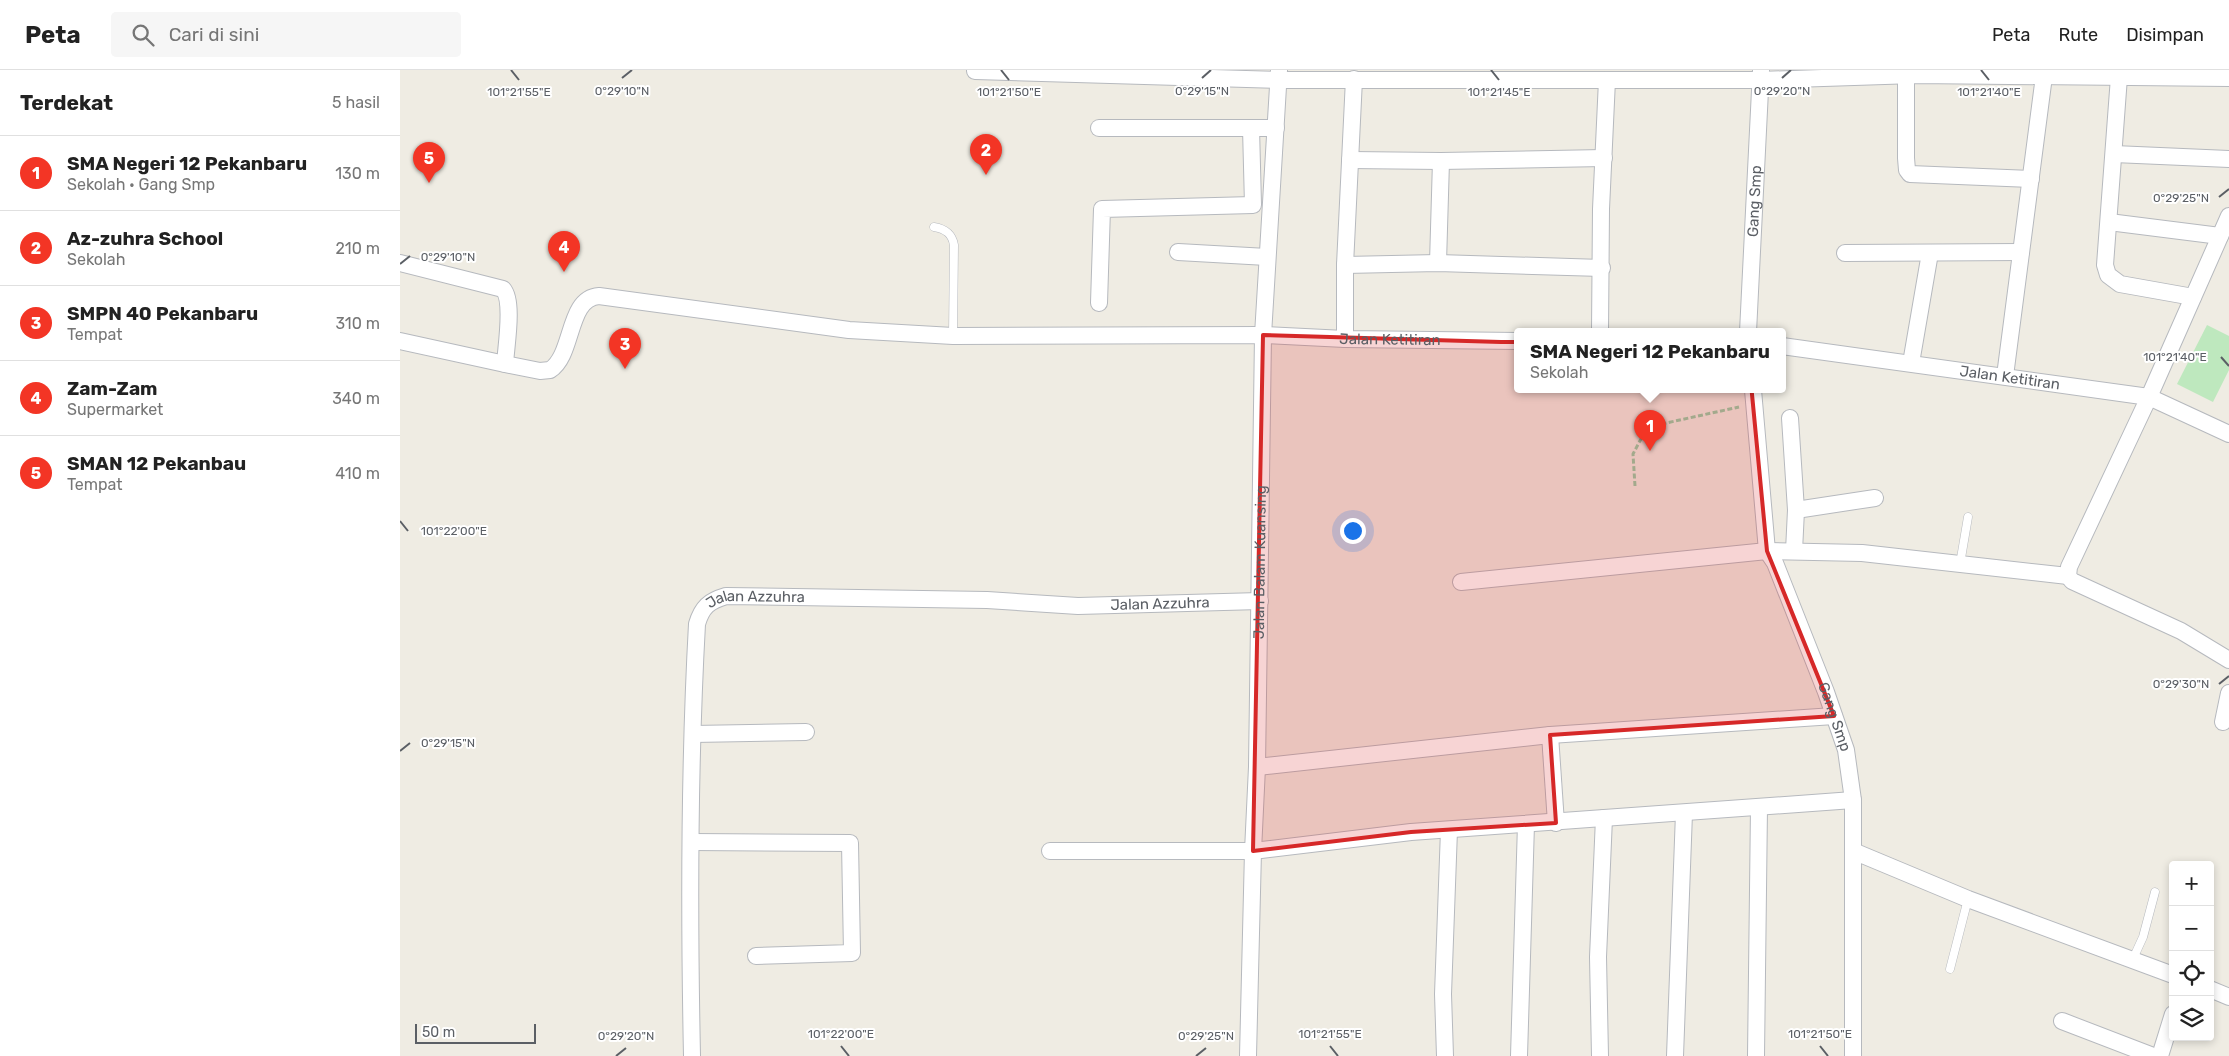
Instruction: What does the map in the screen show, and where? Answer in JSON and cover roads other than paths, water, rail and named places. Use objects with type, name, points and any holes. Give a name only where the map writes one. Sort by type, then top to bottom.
[{"type":"street","points":[[975,70],[1279,75],[1354,79],[1607,80],[1761,75],[2229,78]]},
{"type":"street","name":"Jalan Balam Kuansing","points":[[1248,1056],[1253,850],[1258,767],[1263,335],[1279,75]]},
{"type":"street","name":"Gang Smp","points":[[1748,328],[1761,75]]},
{"type":"street","points":[[1906,75],[1906,158],[1907,170],[1910,174],[2031,178]]},
{"type":"street","points":[[2005,376],[2044,76]]},
{"type":"street","points":[[2120,77],[2105,265],[2111,278],[2120,284],[2193,297]]},
{"type":"street","points":[[1345,339],[1344,265],[1354,79]]},
{"type":"street","points":[[1600,328],[1607,80]]},
{"type":"street","points":[[1099,128],[1276,128]]},
{"type":"street","points":[[1099,303],[1102,209],[1253,204],[1251,128]]},
{"type":"street","points":[[2114,154],[2229,159]]},
{"type":"street","points":[[1350,160],[1441,161],[1604,158]]},
{"type":"street","points":[[1438,264],[1441,161]]},
{"type":"street","points":[[2068,576],[2069,568],[2149,397],[2229,216]]},
{"type":"street","points":[[2109,222],[2220,236]]},
{"type":"street","points":[[1178,252],[1268,257]]},
{"type":"street","points":[[1845,253],[2021,252]]},
{"type":"street","points":[[1911,363],[1930,253]]},
{"type":"street","points":[[400,263],[503,288],[509,303],[505,364]]},
{"type":"street","points":[[1344,265],[1438,264],[1602,268]]},
{"type":"street","name":"Jalan Ketitiran","points":[[400,341],[543,371],[553,368],[560,360],[580,308],[587,298],[599,296],[849,330],[954,336],[1263,335],[1345,339],[1514,341]]},
{"type":"street","name":"Jalan Ketitiran","points":[[1786,347],[2149,397],[2229,434]]},
{"type":"street","name":"Gang Smp","points":[[1753,397],[1767,551],[1775,562],[1846,750],[1853,800],[1853,1056]]},
{"type":"street","points":[[1790,418],[1796,510],[1794,551]]},
{"type":"street","points":[[1796,510],[1875,498]]},
{"type":"street","points":[[1461,582],[1767,551],[1862,553],[2068,576],[2072,581],[2181,631],[2229,660]]},
{"type":"street","name":"Jalan Azzuhra","points":[[692,1056],[690,926],[697,624],[700,614],[709,602],[726,596],[987,600],[1078,606],[1260,601]]},
{"type":"street","points":[[2223,722],[2229,693]]},
{"type":"street","points":[[1258,767],[1550,736],[1834,716]]},
{"type":"street","points":[[693,734],[806,732]]},
{"type":"street","points":[[1550,736],[1556,822]]},
{"type":"street","points":[[1050,851],[1253,850],[1449,830],[1853,800]]},
{"type":"street","points":[[1756,1056],[1759,807]]},
{"type":"street","points":[[1675,1056],[1684,813]]},
{"type":"street","points":[[1600,1056],[1598,958],[1604,818]]},
{"type":"street","points":[[1519,1056],[1526,824]]},
{"type":"street","points":[[1445,1056],[1443,994],[1449,830]]},
{"type":"street","points":[[691,842],[850,843],[852,953],[756,956]]},
{"type":"street","points":[[1853,851],[1968,899],[2169,974]]},
{"type":"street","points":[[2214,990],[2229,996]]},
{"type":"street","points":[[2062,1021],[2153,1056]]},
{"type":"street","points":[[2160,1056],[2169,1027]]},
{"type":"lane","points":[[934,228],[946,230],[954,245],[954,336]]},
{"type":"lane","points":[[1960,564],[1968,518]]},
{"type":"lane","points":[[2132,961],[2143,937],[2154,892]]},
{"type":"lane","points":[[1950,969],[1968,899]]},
{"type":"place","name":"Az-zuhra School","points":[[986,175]]},
{"type":"place","name":"SMAN 12 Pekanbau","points":[[429,183]]},
{"type":"place","name":"Zam-Zam","points":[[564,272]]},
{"type":"place","name":"SMPN 40 Pekanbaru","points":[[625,369]]},
{"type":"place","name":"SMA Negeri 12 Pekanbaru","points":[[1650,451]]}]
